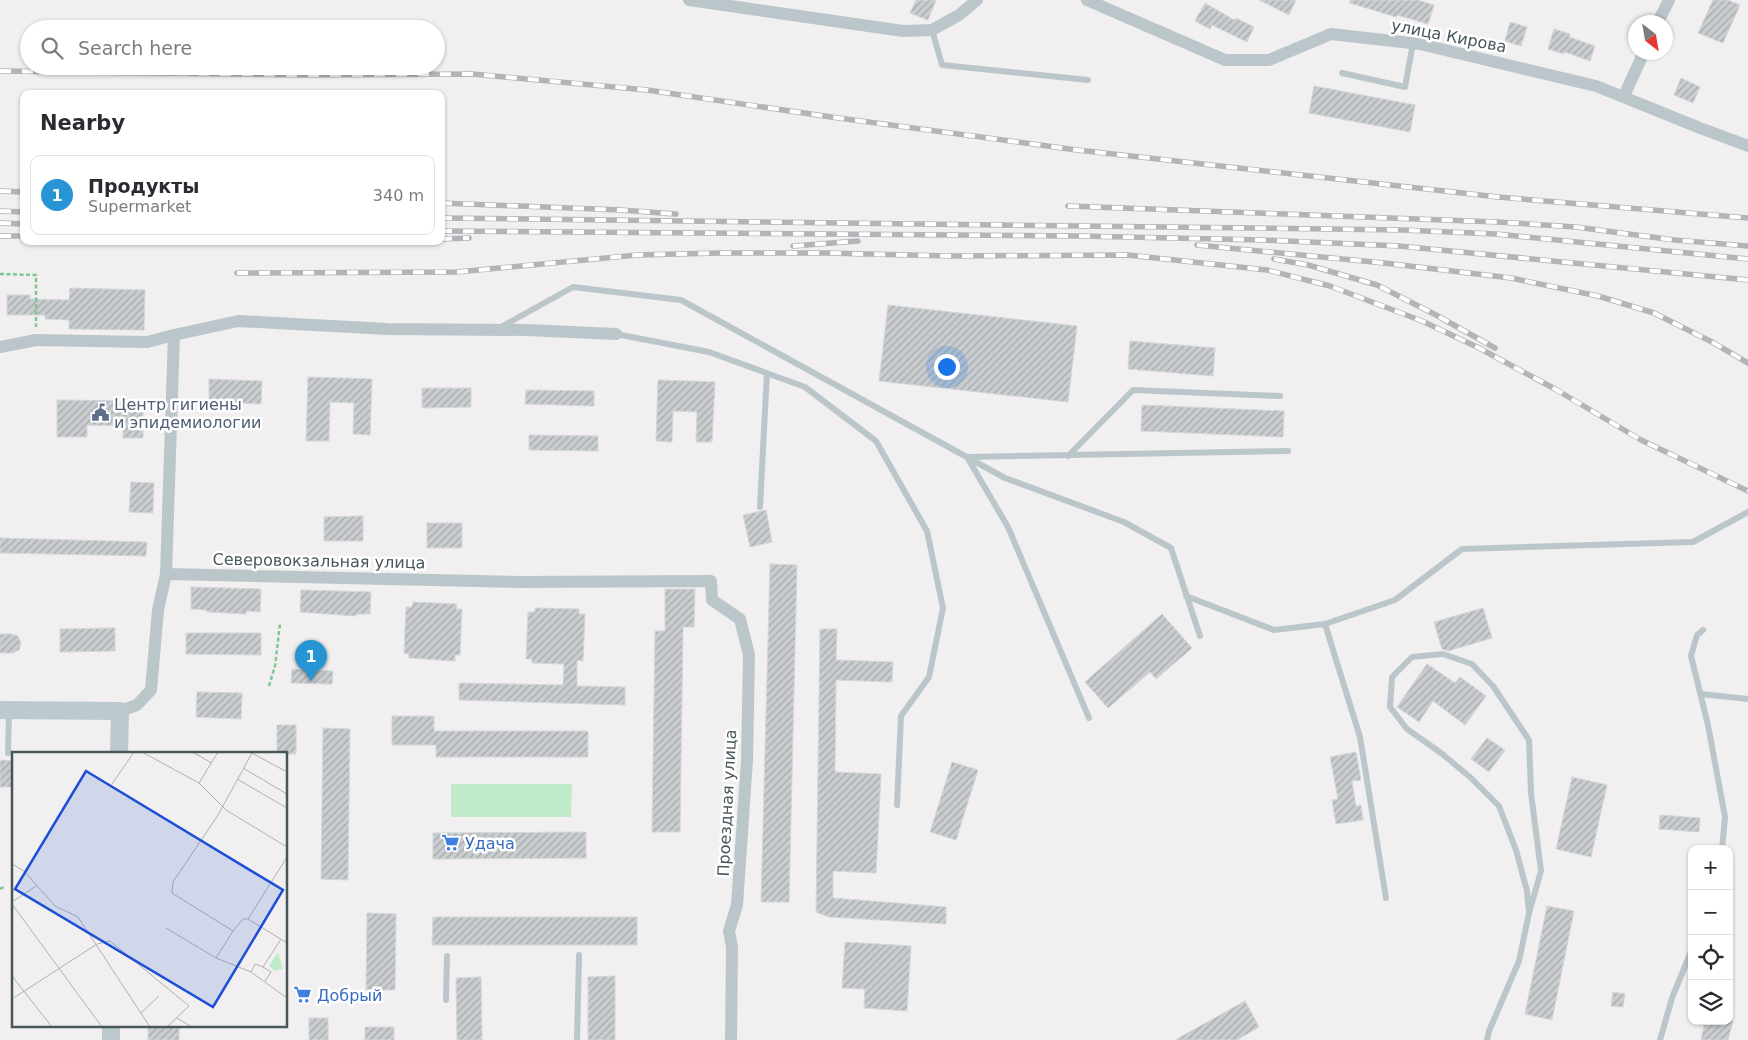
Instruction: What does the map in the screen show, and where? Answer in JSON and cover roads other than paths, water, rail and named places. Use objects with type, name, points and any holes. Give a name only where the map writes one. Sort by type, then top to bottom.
[{"type":"street","points":[[689,0],[857,26],[903,31],[932,30],[959,15],[977,0]]},
{"type":"street","name":"улица Кирова","points":[[1087,0],[1225,60],[1269,60],[1331,34],[1413,43],[1596,86],[1748,146]]},
{"type":"street","points":[[1662,15],[1669,0]]},
{"type":"street","points":[[1624,96],[1640,60]]},
{"type":"street","points":[[0,347],[36,340],[147,342],[238,321],[387,329],[616,334]]},
{"type":"street","points":[[5,711],[120,711],[137,705],[150,690],[158,610],[166,574],[174,335]]},
{"type":"street","name":"Северовокзальная улица","points":[[166,574],[520,582],[711,581]]},
{"type":"street","name":"Проездная улица","points":[[711,581],[712,600],[740,619],[749,655],[747,760],[737,905],[729,931],[732,947],[732,1040]]},
{"type":"street","points":[[119,752],[120,711]]},
{"type":"lane","points":[[932,30],[942,64],[1088,80]]},
{"type":"lane","points":[[1342,73],[1405,86],[1413,43]]},
{"type":"lane","points":[[495,330],[573,287],[680,300],[1006,478],[1124,522],[1171,548],[1200,636]]},
{"type":"lane","points":[[616,334],[709,352],[805,387],[876,441],[927,531],[943,608],[928,677],[901,716],[897,805]]},
{"type":"lane","points":[[760,507],[767,373]]},
{"type":"lane","points":[[1068,456],[1133,390],[1280,396]]},
{"type":"lane","points":[[967,458],[1288,451]]},
{"type":"lane","points":[[967,458],[1008,527],[1089,718]]},
{"type":"lane","points":[[1186,596],[1274,630],[1325,624],[1395,600],[1462,549],[1693,542],[1748,512]]},
{"type":"lane","points":[[1325,624],[1360,737],[1386,898]]},
{"type":"lane","points":[[1703,630],[1697,635],[1690,656],[1708,725],[1724,817],[1722,845]]},
{"type":"lane","points":[[1486,1040],[1488,1031],[1519,961],[1529,913],[1541,871],[1531,793],[1529,740],[1493,686],[1472,664],[1443,654],[1412,657],[1392,678],[1390,707],[1407,729],[1441,753],[1470,777],[1499,806],[1516,850],[1527,891],[1529,913]]},
{"type":"lane","points":[[1700,694],[1748,699]]},
{"type":"lane","points":[[5,711],[8,753]]},
{"type":"lane","points":[[577,1040],[579,955]]},
{"type":"lane","points":[[446,1000],[447,956]]},
{"type":"lane","points":[[1660,1040],[1672,998],[1688,959]]},
{"type":"railway","points":[[0,71],[20,71]]},
{"type":"railway","points":[[445,74],[472,74],[647,90],[1077,150],[1498,197],[1748,218]]},
{"type":"railway","points":[[0,191],[20,192]]},
{"type":"railway","points":[[445,203],[676,214]]},
{"type":"railway","points":[[1068,206],[1497,222],[1576,227],[1674,240],[1748,246]]},
{"type":"railway","points":[[0,211],[20,212]]},
{"type":"railway","points":[[445,218],[1403,230],[1496,234],[1748,259]]},
{"type":"railway","points":[[0,223],[20,224]]},
{"type":"railway","points":[[445,231],[1080,236],[1263,240],[1399,246],[1748,280]]},
{"type":"railway","points":[[0,236],[20,236]]},
{"type":"railway","points":[[445,239],[469,238]]},
{"type":"railway","points":[[793,246],[858,241]]},
{"type":"railway","points":[[1197,245],[1384,263],[1511,278],[1598,296],[1654,313],[1712,342],[1748,363]]},
{"type":"railway","points":[[237,273],[457,272],[637,255],[720,253],[950,256],[1128,255],[1267,270],[1330,286],[1422,321],[1479,348],[1555,389],[1641,440],[1748,491]]},
{"type":"railway","points":[[1274,259],[1308,265],[1377,285],[1495,348]]},
{"type":"place","name":"Центр гигиены и эпидемиологии","points":[[100,413]]},
{"type":"place","name":"Продукты","points":[[311,681]]},
{"type":"place","name":"Удача","points":[[451,843]]},
{"type":"place","name":"Добрый","points":[[303,995]]}]
